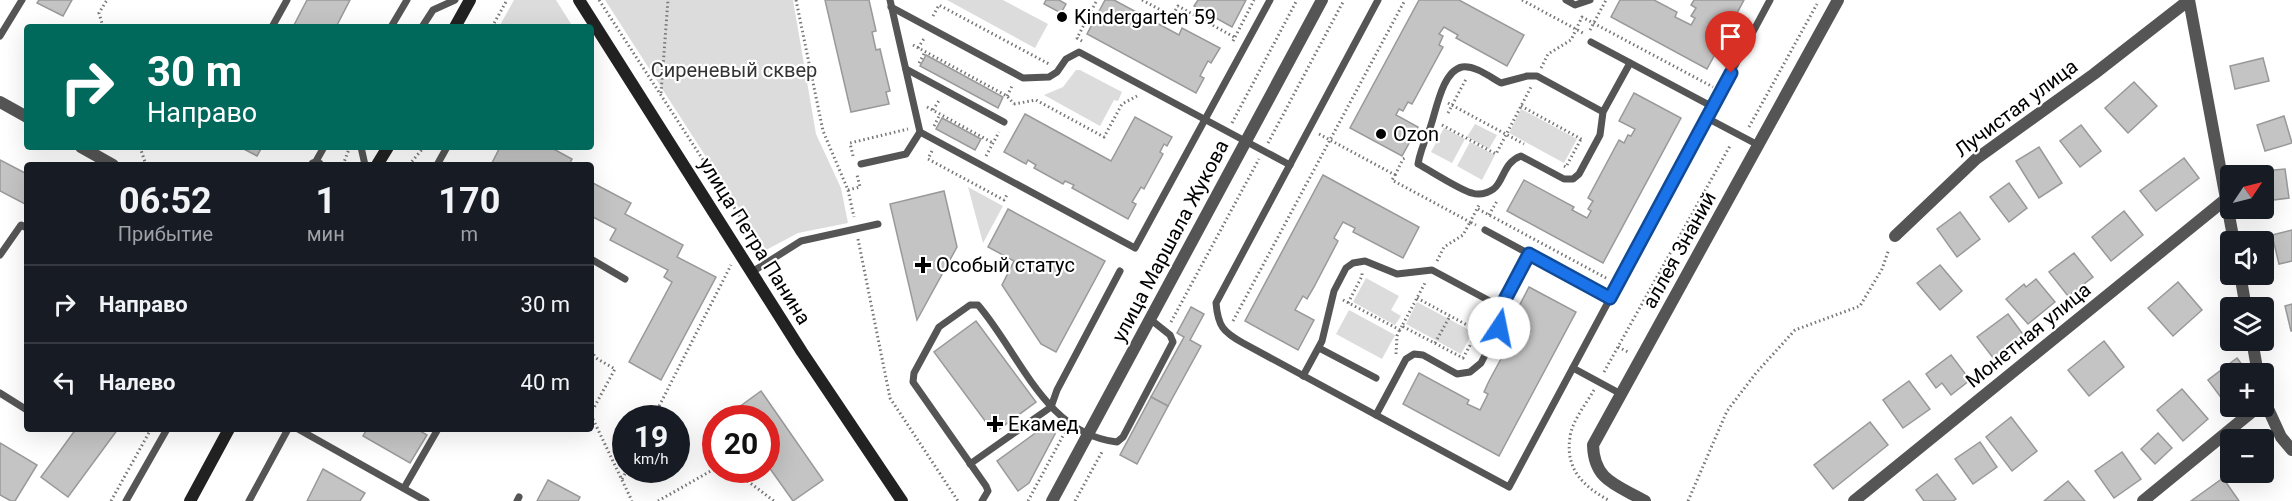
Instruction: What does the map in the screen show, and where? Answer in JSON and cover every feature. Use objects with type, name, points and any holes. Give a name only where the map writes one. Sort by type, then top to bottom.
[{"type":"main road","points":[[457,24],[470,0]]},
{"type":"main road","name":"улица Петра Панина","points":[[579,0],[802,352],[902,501]]},
{"type":"main road","points":[[190,501],[227,432]]},
{"type":"street","name":"улица Маршала Жукова","points":[[1052,501],[1322,0]]},
{"type":"street","name":"аллея Знаний","points":[[1645,501],[1600,474],[1594,461],[1593,445],[1760,146],[1838,0]]},
{"type":"street","points":[[2188,0],[2220,168]]},
{"type":"street","name":"Лучистая улица","points":[[1895,236],[1976,159],[2094,74],[2188,0]]},
{"type":"street","points":[[0,102],[24,115]]},
{"type":"street","points":[[86,150],[108,162]]},
{"type":"street","name":"Монетная улица","points":[[1854,501],[2220,205]]},
{"type":"street","points":[[2143,501],[2246,417]]},
{"type":"street","points":[[2271,417],[2281,437],[2292,450]]},
{"type":"lane","points":[[0,36],[22,0]]},
{"type":"lane","points":[[274,24],[286,0]]},
{"type":"lane","points":[[393,24],[407,0]]},
{"type":"lane","points":[[424,24],[433,10],[455,0]]},
{"type":"lane","points":[[920,132],[1135,248],[1270,0]]},
{"type":"lane","points":[[1378,0],[1216,303],[1217,321],[1227,333],[1509,487],[1770,0]]},
{"type":"lane","points":[[1566,0],[1575,5],[1590,0]]},
{"type":"lane","points":[[890,4],[1023,78],[1049,77],[1059,70],[1066,59],[1079,52],[1290,165]]},
{"type":"lane","points":[[861,164],[906,154],[920,132],[890,4]]},
{"type":"lane","points":[[1591,42],[1713,107]]},
{"type":"lane","points":[[1603,112],[1537,76],[1527,76],[1501,83],[1472,68],[1462,67],[1452,72],[1439,98],[1418,164],[1473,194],[1486,193],[1496,187],[1508,165],[1521,156],[1564,179],[1573,179],[1579,174],[1600,135],[1603,112],[1630,63]]},
{"type":"lane","points":[[906,69],[1004,122]]},
{"type":"lane","points":[[1707,118],[1760,146]]},
{"type":"lane","points":[[752,272],[801,241],[878,224]]},
{"type":"lane","points":[[0,255],[21,225],[24,226]]},
{"type":"lane","points":[[1485,230],[1610,298]]},
{"type":"lane","points":[[1376,415],[1406,359],[1414,354],[1423,355],[1457,374],[1470,372],[1481,363],[1499,328],[1501,307],[1529,254]]},
{"type":"lane","points":[[1304,376],[1322,341],[1333,295],[1346,268],[1353,263],[1365,261],[1397,274],[1432,270],[1501,307]]},
{"type":"lane","points":[[594,262],[625,279]]},
{"type":"lane","points":[[970,464],[1051,407],[1057,390],[1120,271]]},
{"type":"lane","points":[[982,501],[988,491],[916,387],[913,378],[939,327],[970,305],[978,304],[1051,407],[1087,435],[1117,442],[1123,437],[1172,346],[1173,339],[1150,319]]},
{"type":"lane","points":[[1319,348],[1376,378]]},
{"type":"lane","points":[[1573,368],[1621,394]]},
{"type":"lane","points":[[0,393],[24,408]]},
{"type":"lane","points":[[126,501],[165,432]]},
{"type":"lane","points":[[249,501],[286,432]]},
{"type":"lane","points":[[303,432],[426,501]]},
{"type":"lane","points":[[404,488],[436,432]]},
{"type":"path","points":[[102,24],[99,13],[107,0]]},
{"type":"path","points":[[494,24],[506,0]]},
{"type":"path","points":[[599,0],[769,261]]},
{"type":"path","points":[[658,125],[668,0]]},
{"type":"path","points":[[796,0],[822,131],[848,190],[890,398],[958,501]]},
{"type":"path","points":[[1087,43],[1077,38],[1097,0]]},
{"type":"path","points":[[1142,0],[1172,16],[1181,0]]},
{"type":"path","points":[[1215,153],[1297,0]]},
{"type":"path","points":[[1166,332],[1344,0]]},
{"type":"path","points":[[1227,333],[1405,0]]},
{"type":"path","points":[[1522,0],[1587,35],[1606,0]]},
{"type":"path","points":[[1610,501],[1590,490],[1580,480],[1570,451],[1570,437],[1573,428],[1736,133],[1741,125],[1748,128],[1820,0]]},
{"type":"path","points":[[928,27],[939,5],[1059,70]]},
{"type":"path","points":[[1178,6],[1234,37]]},
{"type":"path","points":[[1438,123],[1496,154],[1548,54],[1570,40],[1582,17],[1721,92]]},
{"type":"path","points":[[898,38],[1007,96],[1014,104]]},
{"type":"path","points":[[1444,120],[1472,68]]},
{"type":"path","points":[[1439,98],[1526,145]]},
{"type":"path","points":[[912,99],[993,143]]},
{"type":"path","points":[[1014,104],[1036,100],[1104,137],[1122,104]]},
{"type":"path","points":[[981,165],[1014,104]]},
{"type":"path","points":[[1521,106],[1594,146]]},
{"type":"path","points":[[1309,129],[1395,175],[1392,180],[1470,222]]},
{"type":"path","points":[[1556,162],[1566,167],[1581,139]]},
{"type":"path","points":[[938,142],[928,159],[957,175],[1004,200],[1014,183]]},
{"type":"path","points":[[412,162],[422,150]]},
{"type":"path","points":[[1397,336],[1444,247],[1463,235],[1486,193]]},
{"type":"path","points":[[1478,209],[1609,280]]},
{"type":"path","points":[[1688,501],[1727,411],[1756,373],[1795,330],[1860,306],[1882,269],[1895,236]]},
{"type":"path","points":[[1348,303],[1362,276],[1361,261]]},
{"type":"path","points":[[660,405],[732,264]]},
{"type":"path","points":[[1333,295],[1400,330]]},
{"type":"path","points":[[1402,326],[1463,358],[1478,331],[1417,298]]},
{"type":"path","points":[[1435,343],[1450,316]]},
{"type":"path","points":[[594,355],[615,369],[594,408]]},
{"type":"path","points":[[594,420],[612,458]]},
{"type":"path","points":[[1028,501],[1066,431]]},
{"type":"path","points":[[111,501],[149,432]]},
{"type":"path","points":[[1076,501],[1108,440]]},
{"type":"path","points":[[658,501],[702,476]]},
{"type":"path","points":[[624,483],[632,501]]},
{"type":"path","points":[[750,483],[774,501]]},
{"type":"green space","points":[[514,0],[556,0],[571,24],[501,24]]},
{"type":"green space","name":"Сиреневый сквер","points":[[605,0],[793,0],[816,134],[841,188],[848,223],[798,233],[766,250]]},
{"type":"green space","points":[[947,0],[1003,0],[1048,24],[1035,48]]},
{"type":"green space","points":[[1076,70],[1122,92],[1118,101],[1114,100],[1100,126],[1044,95],[1063,87]]},
{"type":"green space","points":[[1521,109],[1577,139],[1564,163],[1509,133]]},
{"type":"green space","points":[[1475,124],[1497,135],[1489,149],[1467,137]]},
{"type":"green space","points":[[1444,128],[1465,139],[1452,163],[1431,152]]},
{"type":"green space","points":[[1470,142],[1495,155],[1482,180],[1457,166]]},
{"type":"green space","points":[[968,187],[1003,206],[983,243]]},
{"type":"green space","points":[[1366,278],[1399,296],[1391,310],[1401,316],[1395,325],[1353,302]]},
{"type":"green space","points":[[1417,302],[1473,332],[1461,354],[1406,324]]},
{"type":"green space","points":[[1349,310],[1395,335],[1382,359],[1336,334]]},
{"type":"building","points":[[39,0],[72,0],[63,16],[37,3]]},
{"type":"building","points":[[307,0],[350,0],[338,24],[295,24]]},
{"type":"building","points":[[825,0],[869,0],[876,31],[872,32],[876,50],[880,49],[890,91],[886,92],[889,104],[851,112]]},
{"type":"building","points":[[1046,0],[1059,0],[1066,4],[1061,13],[1044,4]]},
{"type":"building","points":[[1105,0],[1114,0],[1179,35],[1182,28],[1220,48],[1211,63],[1208,61],[1200,76],[1204,78],[1196,93],[1087,34]]},
{"type":"building","points":[[1198,0],[1246,0],[1232,27],[1194,6]]},
{"type":"building","points":[[1419,0],[1459,0],[1524,35],[1507,66],[1456,38],[1458,35],[1444,27],[1439,34],[1443,36],[1439,45],[1443,47],[1417,95],[1412,104],[1408,102],[1403,111],[1399,109],[1396,115],[1418,127],[1402,156],[1350,128]]},
{"type":"building","points":[[1620,0],[1654,0],[1677,12],[1675,17],[1691,25],[1695,18],[1691,16],[1696,8],[1691,5],[1694,0],[1744,0],[1707,69],[1611,17]]},
{"type":"building","points":[[926,55],[1003,97],[998,108],[920,66]]},
{"type":"building","points":[[2263,58],[2269,81],[2235,89],[2230,66]]},
{"type":"building","points":[[2134,82],[2157,106],[2128,133],[2105,108]]},
{"type":"building","points":[[1634,93],[1681,118],[1603,263],[1507,211],[1524,180],[1574,207],[1572,210],[1587,218],[1591,211],[1588,209],[1593,201],[1588,198],[1619,140],[1624,143],[1635,129],[1619,121]]},
{"type":"building","points":[[1025,114],[1111,161],[1135,117],[1172,137],[1167,146],[1164,144],[1160,152],[1163,154],[1144,189],[1141,187],[1132,202],[1136,204],[1128,219],[1072,188],[1074,185],[1065,181],[1063,184],[1034,168],[1036,165],[1028,160],[1026,164],[1004,152]]},
{"type":"building","points":[[2284,116],[2292,143],[2265,151],[2257,125]]},
{"type":"building","points":[[942,118],[981,139],[975,150],[936,129]]},
{"type":"building","points":[[2081,125],[2101,151],[2080,167],[2060,141]]},
{"type":"building","points":[[2039,147],[2062,183],[2039,198],[2016,161]]},
{"type":"building","points":[[246,150],[260,150],[257,156]]},
{"type":"building","points":[[498,150],[556,150],[572,159],[570,162],[492,162]]},
{"type":"building","points":[[2184,158],[2199,178],[2156,211],[2140,191]]},
{"type":"building","points":[[0,160],[24,172],[24,203],[0,191]]},
{"type":"building","points":[[2285,169],[2289,198],[2274,200],[2274,170]]},
{"type":"building","points":[[1323,175],[1419,227],[1403,258],[1353,232],[1355,228],[1343,222],[1334,238],[1338,241],[1314,287],[1307,299],[1303,296],[1295,310],[1314,320],[1298,350],[1245,321]]},
{"type":"building","points":[[2009,183],[2027,208],[2009,222],[1990,197]]},
{"type":"building","points":[[594,184],[631,203],[625,214],[683,245],[677,257],[716,277],[661,380],[629,362],[672,282],[664,277],[668,270],[610,240],[616,229],[594,218]]},
{"type":"building","points":[[944,191],[957,247],[917,320],[890,204]]},
{"type":"building","points":[[1008,209],[1105,261],[1056,352],[1041,344],[1002,285],[1014,261],[988,247]]},
{"type":"building","points":[[2124,211],[2143,235],[2111,261],[2092,237]]},
{"type":"building","points":[[1960,212],[1980,239],[1957,257],[1937,229]]},
{"type":"building","points":[[2292,230],[2292,261],[2279,264],[2274,234]]},
{"type":"building","points":[[2074,253],[2093,277],[2068,296],[2049,272]]},
{"type":"building","points":[[1940,265],[1962,291],[1940,310],[1917,283]]},
{"type":"building","points":[[2036,279],[2055,302],[2028,324],[2006,299],[2024,284],[2026,287]]},
{"type":"building","points":[[2178,282],[2202,310],[2173,336],[2148,308]]},
{"type":"building","points":[[1529,287],[1576,312],[1499,456],[1403,404],[1419,373],[1469,400],[1467,404],[1480,410],[1488,394],[1484,392],[1489,381],[1515,333],[1520,336],[1528,321],[1515,314]]},
{"type":"building","points":[[2292,304],[2292,331],[2291,331],[2285,306]]},
{"type":"building","points":[[1191,307],[1204,314],[1190,340],[1201,346],[1168,406],[1151,397],[1184,337],[1177,333]]},
{"type":"building","points":[[2008,314],[2025,337],[1994,359],[1977,337]]},
{"type":"building","points":[[976,321],[1036,402],[994,433],[934,352]]},
{"type":"building","points":[[2104,341],[2124,367],[2089,396],[2068,370]]},
{"type":"building","points":[[1951,355],[1970,380],[1951,395],[1942,383],[1936,388],[1926,374]]},
{"type":"building","points":[[2237,358],[2241,363],[2230,363]]},
{"type":"building","points":[[2220,371],[2220,396],[2208,380]]},
{"type":"building","points":[[1909,381],[1930,409],[1903,428],[1883,400]]},
{"type":"building","points":[[2182,389],[2208,419],[2183,441],[2157,410]]},
{"type":"building","points":[[761,391],[771,405],[742,405]]},
{"type":"building","points":[[1151,397],[1168,406],[1137,464],[1120,455]]},
{"type":"building","points":[[2011,417],[2037,451],[2012,471],[1986,437]]},
{"type":"building","points":[[780,418],[823,480],[793,501],[780,483]]},
{"type":"building","points":[[1870,422],[1888,445],[1833,489],[1814,465]]},
{"type":"building","points":[[1050,425],[1055,430],[1055,434],[1029,483],[1018,491],[997,461],[1045,426]]},
{"type":"building","points":[[74,432],[116,432],[68,497],[41,477]]},
{"type":"building","points":[[365,432],[422,432],[427,435],[410,463],[363,436]]},
{"type":"building","points":[[2158,433],[2172,448],[2155,464],[2141,449]]},
{"type":"building","points":[[1980,442],[1997,467],[1973,484],[1955,459]]},
{"type":"building","points":[[0,443],[37,465],[15,501],[0,495]]},
{"type":"building","points":[[2122,452],[2141,479],[2114,498],[2095,471]]},
{"type":"building","points":[[323,469],[365,493],[360,501],[307,501]]},
{"type":"building","points":[[1937,474],[1956,499],[1953,501],[1924,501],[1916,490]]},
{"type":"building","points":[[548,480],[580,497],[578,501],[537,501]]},
{"type":"building","points":[[2220,480],[2220,483],[2226,483],[2239,501],[2191,501]]},
{"type":"building","points":[[2068,481],[2085,501],[2044,501]]},
{"type":"place","name":"Kindergarten 59","points":[[1062,17]]},
{"type":"place","name":"Ozon","points":[[1381,134]]},
{"type":"place","name":"Особый статус","points":[[923,265]]},
{"type":"place","name":"Екамед","points":[[995,424]]},
{"type":"route","points":[[1499,328],[1501,307],[1529,254],[1610,298],[1731,73]]}]
